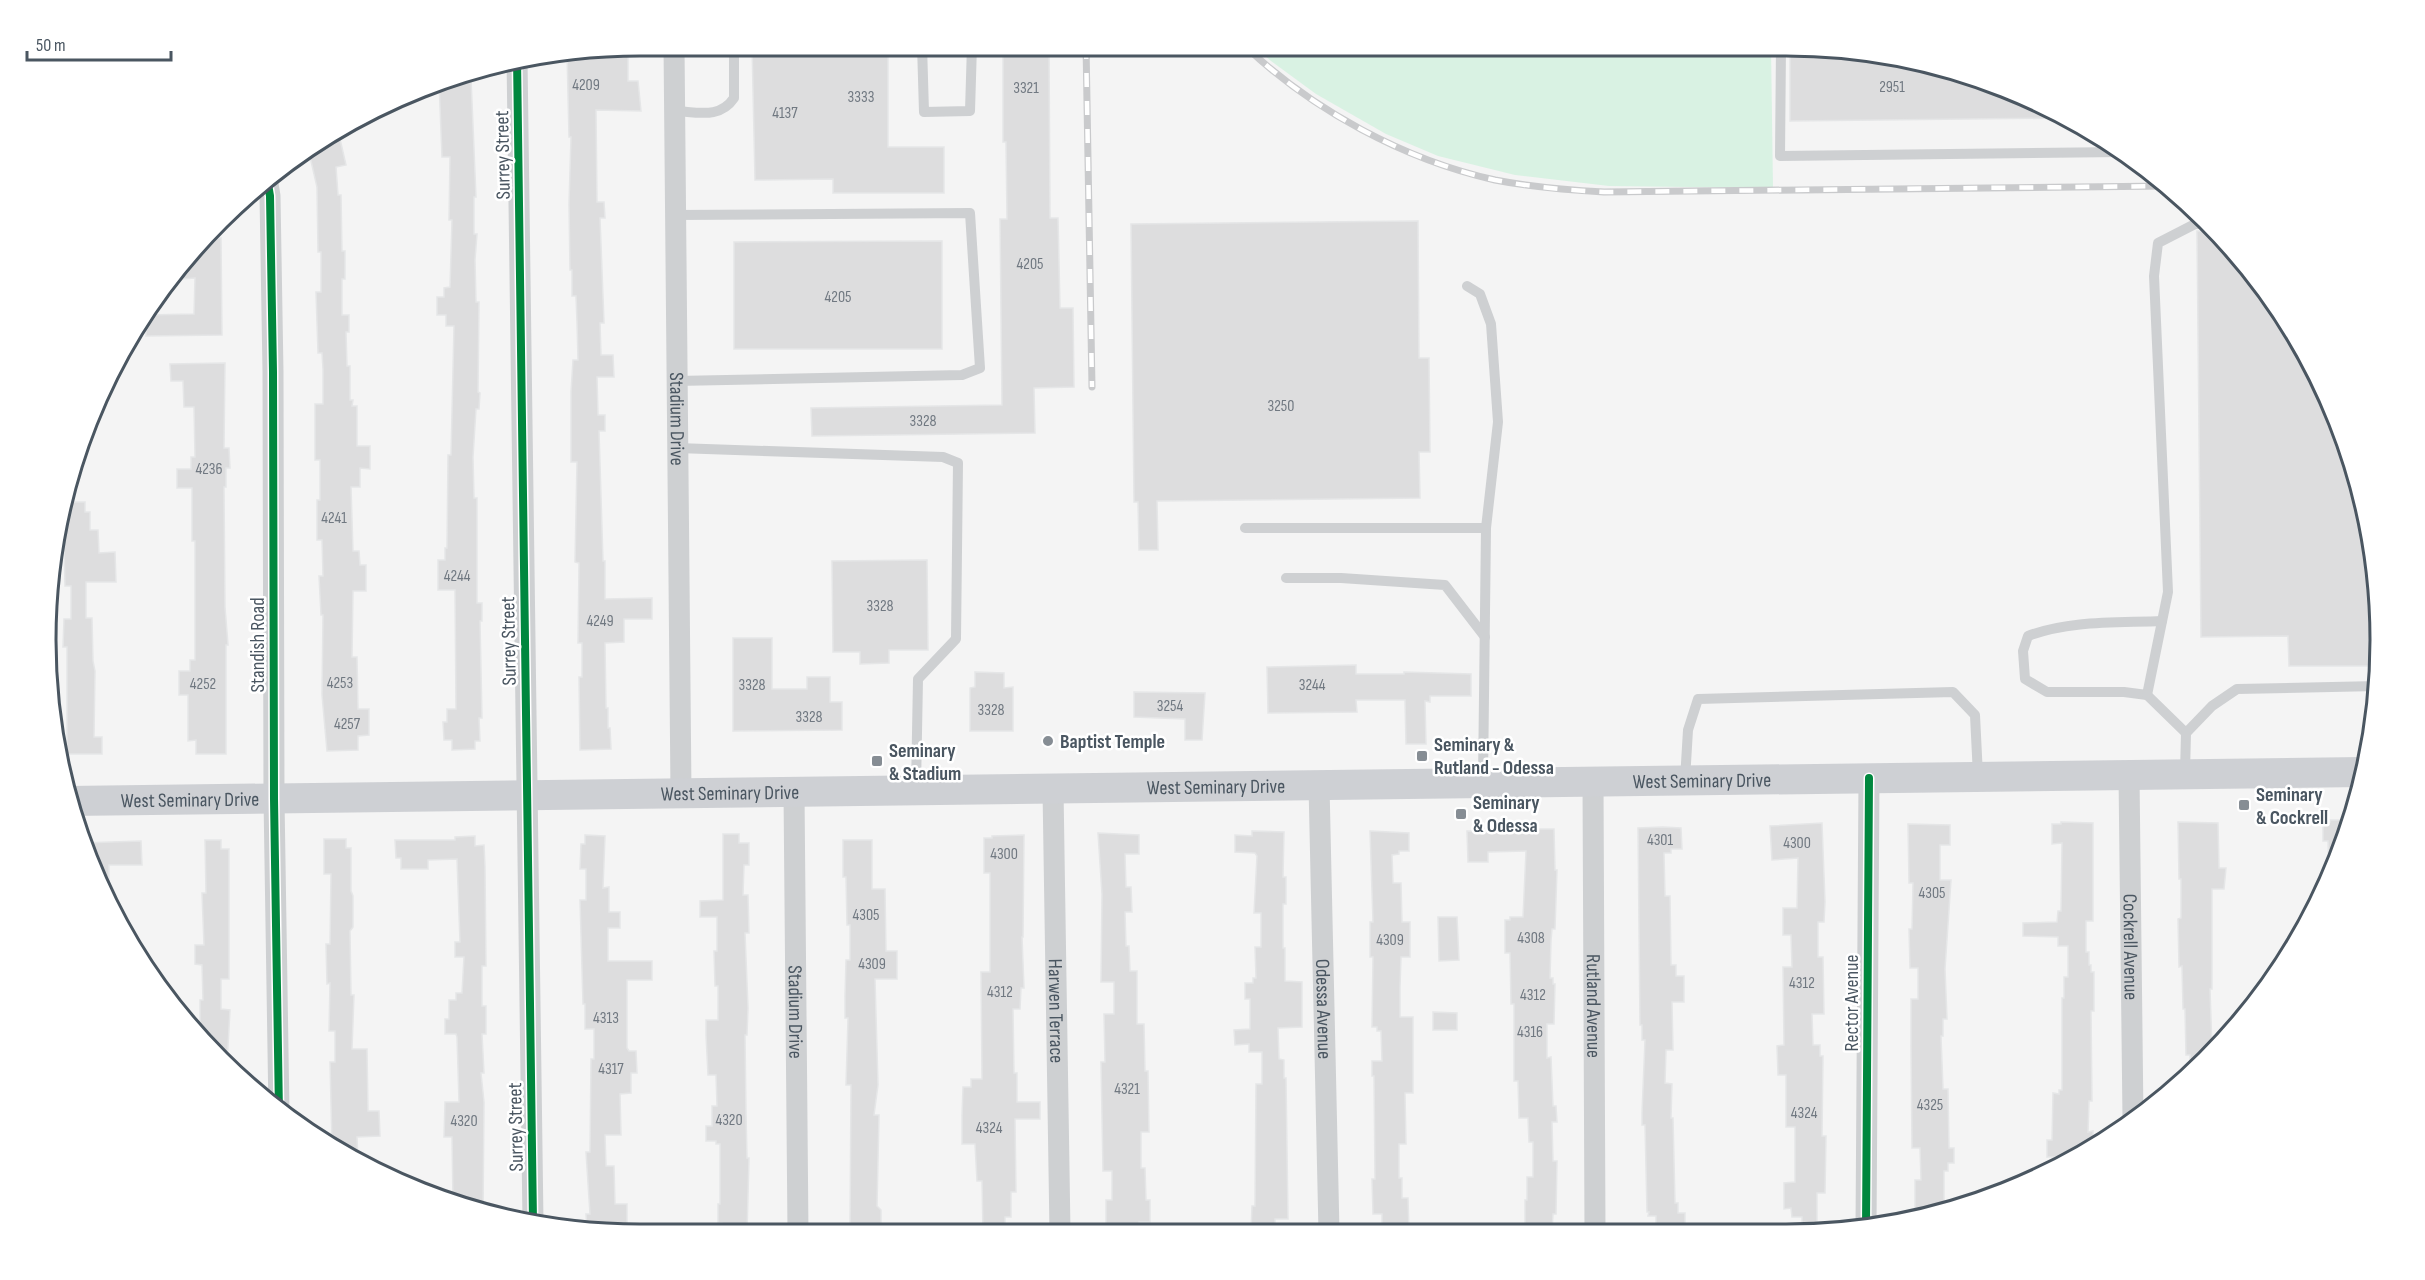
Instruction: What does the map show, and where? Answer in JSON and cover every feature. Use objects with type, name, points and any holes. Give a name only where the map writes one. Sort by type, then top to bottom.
[{"type":"main road","name":"West Seminary Drive","points":[[78,801],[2354,772]]},
{"type":"street","name":"Stadium Drive","points":[[674,56],[681,793]]},
{"type":"street","name":"Surrey Street","points":[[517,69],[533,1214]]},
{"type":"street","name":"Standish Road","points":[[269,189],[273,372],[274,799],[279,1100]]},
{"type":"street","name":"Cockrell Avenue","points":[[2129,775],[2133,1110]]},
{"type":"street","name":"Rector Avenue","points":[[1866,1218],[1869,778]]},
{"type":"street","name":"Rutland Avenue","points":[[1593,782],[1595,1224]]},
{"type":"street","name":"Odessa Avenue","points":[[1319,785],[1329,1224]]},
{"type":"street","name":"Harwen Terrace","points":[[1053,789],[1060,1224]]},
{"type":"street","name":"Stadium Drive","points":[[794,792],[798,1224]]},
{"type":"lane","points":[[675,111],[720,112],[729,105],[734,98],[734,56]]},
{"type":"lane","points":[[922,56],[924,112],[970,111],[972,56]]},
{"type":"lane","points":[[1781,56],[1780,156],[2107,152]]},
{"type":"lane","points":[[674,215],[970,213],[980,368],[962,375],[676,381]]},
{"type":"lane","points":[[2147,694],[2168,592],[2154,276],[2158,243],[2195,224]]},
{"type":"lane","points":[[1467,286],[1480,294],[1491,324],[1498,422],[1486,528],[1483,783]]},
{"type":"lane","points":[[677,448],[943,457],[958,463],[956,639],[918,679],[916,790]]},
{"type":"lane","points":[[1245,528],[1486,528]]},
{"type":"lane","points":[[1286,578],[1341,578],[1445,585],[1485,637]]},
{"type":"lane","points":[[2162,621],[2083,625],[2043,630],[2028,636],[2023,651],[2025,679],[2047,692],[2147,694],[2186,733]]},
{"type":"lane","points":[[2184,774],[2186,733],[2212,706],[2237,689],[2367,686]]},
{"type":"lane","points":[[1685,780],[1688,730],[1698,699],[1953,692],[1975,715],[1978,777]]},
{"type":"green space","points":[[1265,56],[1771,56],[1773,188],[1609,186],[1515,175],[1438,156],[1386,134],[1316,94]]},
{"type":"building","points":[[628,56],[628,81],[638,81],[641,111],[596,110],[597,202],[604,202],[605,218],[600,218],[604,323],[600,323],[601,355],[613,355],[614,377],[597,377],[598,415],[605,415],[605,431],[599,431],[603,561],[605,561],[605,599],[652,598],[652,619],[624,619],[624,642],[605,643],[606,708],[608,708],[611,749],[580,750],[579,677],[582,677],[582,643],[578,643],[579,563],[575,562],[577,462],[571,462],[573,360],[578,360],[576,296],[572,296],[572,270],[570,270],[571,137],[569,137],[567,61]]},
{"type":"building","points":[[752,56],[888,56],[888,147],[944,147],[944,193],[833,193],[833,179],[755,180]]},
{"type":"building","points":[[1003,56],[1049,56],[1050,218],[1058,218],[1060,308],[1073,308],[1074,387],[1034,388],[1035,433],[812,436],[811,408],[1002,405],[1000,219],[1007,219],[1006,142],[1003,142]]},
{"type":"building","points":[[1790,56],[1861,61],[1936,75],[2009,100],[2048,118],[1790,121]]},
{"type":"building","points":[[471,81],[476,197],[474,197],[474,234],[477,234],[476,302],[479,302],[478,392],[480,393],[479,409],[476,409],[473,457],[474,498],[477,498],[477,603],[482,603],[482,621],[480,621],[482,718],[479,718],[480,741],[475,741],[475,749],[452,750],[452,740],[444,740],[443,722],[447,722],[447,709],[456,709],[455,590],[438,590],[438,560],[445,560],[445,548],[447,548],[448,455],[451,455],[454,326],[446,326],[446,315],[437,315],[437,297],[444,297],[444,288],[450,287],[452,220],[449,220],[450,157],[442,157],[439,92]]},
{"type":"building","points":[[340,139],[346,165],[336,167],[338,195],[341,195],[342,251],[345,251],[342,315],[349,315],[349,332],[346,332],[347,366],[350,366],[350,400],[353,400],[352,406],[357,406],[357,446],[370,446],[370,469],[360,468],[360,487],[351,487],[353,551],[359,551],[360,565],[366,565],[366,591],[353,591],[352,657],[357,657],[358,709],[369,709],[369,735],[358,736],[358,750],[327,751],[322,695],[323,615],[321,615],[319,576],[323,576],[322,540],[317,540],[320,460],[315,460],[315,404],[323,404],[322,353],[318,353],[316,292],[321,292],[317,187],[310,157]]},
{"type":"building","points":[[1418,221],[1419,358],[1429,358],[1430,452],[1419,452],[1420,498],[1157,501],[1158,550],[1139,550],[1138,502],[1134,502],[1131,224]]},
{"type":"building","points":[[2197,231],[2202,231],[2224,255],[2271,315],[2309,381],[2325,416],[2350,489],[2358,526],[2368,602],[2369,666],[2289,666],[2288,636],[2201,637]]},
{"type":"building","points":[[217,238],[221,238],[222,335],[146,336],[146,328],[154,315],[194,314],[195,278],[182,279]]},
{"type":"building","points":[[942,241],[942,349],[734,349],[734,242]]},
{"type":"building","points":[[225,363],[224,448],[229,448],[230,468],[226,468],[226,487],[224,487],[225,607],[228,645],[226,645],[226,754],[196,754],[196,740],[188,741],[188,695],[179,695],[179,671],[190,671],[190,660],[195,660],[195,541],[192,541],[192,488],[177,488],[177,469],[191,469],[191,457],[195,457],[194,407],[184,407],[183,381],[171,381],[170,364]]},
{"type":"building","points":[[72,502],[85,502],[85,512],[90,512],[90,530],[98,530],[99,553],[115,552],[116,582],[86,582],[86,618],[92,618],[95,671],[94,737],[102,737],[102,754],[67,754],[67,647],[63,647],[64,619],[71,619],[71,586],[65,586],[64,545]]},
{"type":"building","points":[[927,560],[928,650],[889,650],[889,663],[860,664],[860,652],[833,652],[832,561]]},
{"type":"building","points":[[733,638],[772,638],[772,689],[807,689],[807,677],[830,677],[830,702],[842,702],[842,730],[733,731]]},
{"type":"building","points":[[1356,665],[1356,674],[1404,674],[1404,672],[1471,674],[1471,696],[1430,696],[1430,702],[1425,701],[1426,744],[1406,744],[1405,700],[1356,700],[1357,712],[1268,713],[1267,667]]},
{"type":"building","points":[[975,672],[1004,673],[1004,688],[1013,687],[1013,731],[970,731],[970,688],[975,687]]},
{"type":"building","points":[[1134,692],[1205,693],[1202,740],[1185,740],[1185,719],[1134,717]]},
{"type":"building","points":[[2330,820],[2341,820],[2328,855],[2328,841],[2323,841],[2323,822],[2330,822]]},
{"type":"building","points":[[2061,822],[2093,823],[2093,921],[2086,921],[2086,952],[2089,952],[2091,972],[2094,972],[2094,1011],[2091,1011],[2092,1101],[2089,1101],[2088,1132],[2093,1131],[2093,1136],[2057,1157],[2047,1157],[2047,1140],[2052,1140],[2053,1093],[2059,1094],[2059,1090],[2062,1090],[2062,998],[2064,998],[2064,977],[2068,977],[2068,946],[2058,946],[2058,937],[2023,936],[2023,923],[2057,922],[2058,911],[2061,911],[2062,843],[2052,844],[2052,824],[2061,824]]},
{"type":"building","points":[[2178,822],[2218,823],[2219,868],[2226,868],[2224,889],[2212,889],[2212,1038],[2190,1060],[2190,1055],[2186,1055],[2182,966],[2179,967],[2178,919],[2181,918],[2181,879],[2179,879]]},
{"type":"building","points":[[1822,823],[1825,902],[1824,922],[1818,922],[1818,957],[1823,957],[1824,1014],[1812,1014],[1813,1045],[1820,1045],[1820,1056],[1823,1056],[1822,1136],[1826,1136],[1825,1193],[1817,1193],[1817,1223],[1802,1224],[1802,1217],[1792,1217],[1791,1208],[1784,1209],[1784,1183],[1795,1182],[1795,1127],[1786,1127],[1786,1075],[1778,1075],[1777,1046],[1784,1045],[1783,967],[1792,967],[1791,935],[1783,935],[1783,908],[1797,908],[1798,858],[1772,860],[1770,826]]},
{"type":"building","points":[[1908,824],[1950,825],[1950,845],[1940,845],[1940,880],[1951,880],[1945,969],[1947,1019],[1943,1019],[1943,1036],[1941,1036],[1943,1089],[1948,1089],[1949,1148],[1954,1148],[1954,1163],[1948,1163],[1948,1171],[1944,1171],[1944,1202],[1917,1209],[1915,1207],[1915,1180],[1921,1180],[1920,1148],[1912,1148],[1911,999],[1918,999],[1918,968],[1910,968],[1909,929],[1912,929],[1913,883],[1909,883]]},
{"type":"building","points":[[1638,828],[1681,828],[1682,849],[1671,849],[1671,853],[1664,853],[1665,896],[1670,896],[1671,965],[1676,965],[1676,976],[1684,976],[1684,1002],[1672,1002],[1673,1050],[1666,1050],[1665,1083],[1672,1084],[1671,1118],[1673,1118],[1675,1203],[1678,1203],[1678,1213],[1685,1213],[1685,1224],[1656,1224],[1656,1216],[1648,1216],[1649,1212],[1647,1212],[1645,1125],[1642,1125],[1645,1040],[1642,1040],[1642,1025],[1640,1025]]},
{"type":"building","points":[[1530,829],[1554,829],[1555,870],[1557,870],[1555,929],[1552,929],[1550,978],[1553,978],[1553,984],[1555,984],[1554,1024],[1547,1024],[1547,1058],[1551,1057],[1553,1106],[1556,1106],[1557,1122],[1552,1122],[1553,1161],[1557,1161],[1556,1214],[1553,1214],[1552,1224],[1525,1224],[1527,1177],[1533,1177],[1533,1142],[1529,1142],[1528,1118],[1519,1118],[1518,1081],[1514,1081],[1514,1004],[1511,1004],[1510,953],[1505,953],[1505,920],[1510,920],[1510,917],[1523,917],[1526,851],[1488,852],[1488,862],[1468,862],[1467,831],[1530,832]]},
{"type":"building","points":[[1252,831],[1284,832],[1285,981],[1302,982],[1302,1027],[1278,1028],[1279,1059],[1284,1060],[1284,1078],[1286,1078],[1288,1219],[1275,1219],[1275,1224],[1251,1224],[1252,1206],[1255,1206],[1256,1084],[1262,1084],[1262,1052],[1249,1052],[1249,1044],[1235,1045],[1234,1030],[1250,1029],[1250,999],[1245,999],[1245,983],[1253,983],[1253,978],[1256,978],[1255,947],[1261,947],[1261,913],[1254,913],[1257,856],[1255,853],[1235,852],[1235,835],[1252,836]]},
{"type":"building","points":[[1370,831],[1409,833],[1409,851],[1399,851],[1399,854],[1392,855],[1393,883],[1401,883],[1402,922],[1410,922],[1410,957],[1401,957],[1400,1017],[1413,1017],[1413,1093],[1405,1093],[1406,1144],[1399,1144],[1399,1178],[1402,1178],[1402,1198],[1408,1198],[1409,1224],[1382,1224],[1382,1214],[1373,1214],[1372,1179],[1375,1179],[1372,1061],[1382,1061],[1381,1031],[1377,1031],[1377,1027],[1372,1027],[1373,957],[1370,957],[1370,922],[1373,922]]},
{"type":"building","points":[[1098,833],[1139,835],[1139,854],[1125,854],[1126,887],[1131,887],[1132,912],[1125,912],[1126,946],[1129,946],[1130,971],[1137,971],[1137,1024],[1144,1024],[1145,1071],[1148,1071],[1149,1132],[1141,1132],[1141,1168],[1145,1168],[1146,1200],[1150,1200],[1150,1222],[1139,1222],[1139,1224],[1106,1224],[1106,1200],[1112,1200],[1112,1171],[1103,1171],[1101,1062],[1105,1062],[1104,1014],[1114,1014],[1114,982],[1101,982],[1102,894]]},
{"type":"building","points":[[723,834],[739,834],[739,843],[749,843],[749,865],[744,865],[743,895],[748,895],[749,933],[745,933],[748,1008],[747,1035],[745,1035],[747,1158],[749,1158],[747,1224],[718,1223],[720,1144],[716,1144],[716,1141],[706,1141],[706,1126],[712,1126],[712,1106],[717,1106],[716,1075],[708,1075],[706,1020],[718,1020],[718,986],[715,986],[714,951],[717,951],[717,917],[700,917],[700,901],[723,900]]},
{"type":"building","points":[[585,835],[605,836],[603,888],[609,887],[609,912],[620,912],[620,928],[608,928],[608,961],[652,961],[652,980],[627,980],[627,1048],[629,1051],[636,1051],[637,1073],[631,1073],[631,1093],[620,1094],[621,1135],[605,1135],[606,1166],[614,1166],[615,1204],[627,1204],[627,1224],[586,1221],[586,1214],[590,1214],[586,1152],[590,1152],[591,1059],[594,1059],[594,1029],[585,1029],[585,1004],[583,1004],[580,900],[586,900],[586,869],[580,869],[581,844],[585,844]]},
{"type":"building","points":[[1024,835],[1022,937],[1024,988],[1021,988],[1020,1009],[1013,1009],[1014,1073],[1017,1073],[1017,1102],[1040,1102],[1040,1119],[1015,1119],[1016,1192],[1011,1192],[1011,1217],[1005,1217],[1005,1224],[983,1224],[982,1181],[977,1181],[975,1144],[962,1144],[963,1087],[971,1087],[971,1079],[982,1079],[981,972],[990,972],[990,873],[984,873],[984,838],[992,838],[992,836]]},
{"type":"building","points":[[475,836],[475,846],[484,845],[486,966],[482,966],[482,1006],[486,1006],[486,1034],[482,1034],[484,1073],[481,1073],[484,1102],[483,1203],[453,1193],[452,1137],[444,1137],[445,1102],[459,1102],[457,1037],[456,1034],[445,1034],[445,1019],[449,1019],[449,1000],[456,1000],[456,993],[462,993],[464,957],[455,957],[455,942],[460,942],[457,859],[428,860],[428,869],[401,869],[401,858],[396,858],[395,840],[455,840],[455,837]]},
{"type":"building","points":[[324,839],[346,839],[346,848],[351,848],[353,896],[353,927],[350,931],[351,995],[354,995],[352,1049],[367,1049],[368,1111],[379,1111],[380,1136],[357,1137],[358,1151],[332,1136],[330,1062],[335,1062],[335,1031],[329,1031],[330,983],[327,984],[326,944],[330,944],[331,874],[324,874]]},
{"type":"building","points":[[205,840],[221,840],[221,849],[229,849],[229,979],[221,979],[221,1009],[230,1010],[228,1054],[198,1022],[200,1000],[203,1000],[202,965],[195,964],[195,945],[204,945],[202,893],[206,893]]},
{"type":"building","points":[[843,840],[872,840],[872,889],[885,889],[886,951],[897,951],[897,979],[875,979],[878,1085],[874,1115],[879,1115],[877,1206],[881,1210],[881,1224],[850,1224],[851,1085],[846,1085],[848,1018],[845,1018],[846,960],[850,960],[850,925],[847,925],[846,877],[843,877]]},
{"type":"building","points":[[141,841],[142,865],[109,865],[109,884],[92,843]]},
{"type":"building","points":[[1438,917],[1457,917],[1459,960],[1439,961]]},
{"type":"building","points":[[1433,1012],[1457,1013],[1457,1030],[1433,1030]]},
{"type":"railway","points":[[1086,56],[1092,387]]},
{"type":"railway","points":[[1256,56],[1300,91],[1361,130],[1427,160],[1495,180],[1522,185],[1604,192],[2153,186]]},
{"type":"cycle path","points":[[517,69],[533,1214]]},
{"type":"cycle path","points":[[269,189],[273,372],[274,799],[279,1100]]},
{"type":"cycle path","points":[[1866,1218],[1869,778]]},
{"type":"place","name":"Baptist Temple","points":[[1048,741]]},
{"type":"place","name":"Seminary & Rutland - Odessa","points":[[1422,756]]},
{"type":"place","name":"Seminary & Stadium","points":[[877,761]]},
{"type":"place","name":"Seminary & Cockrell","points":[[2244,805]]},
{"type":"place","name":"Seminary & Odessa","points":[[1461,814]]}]
